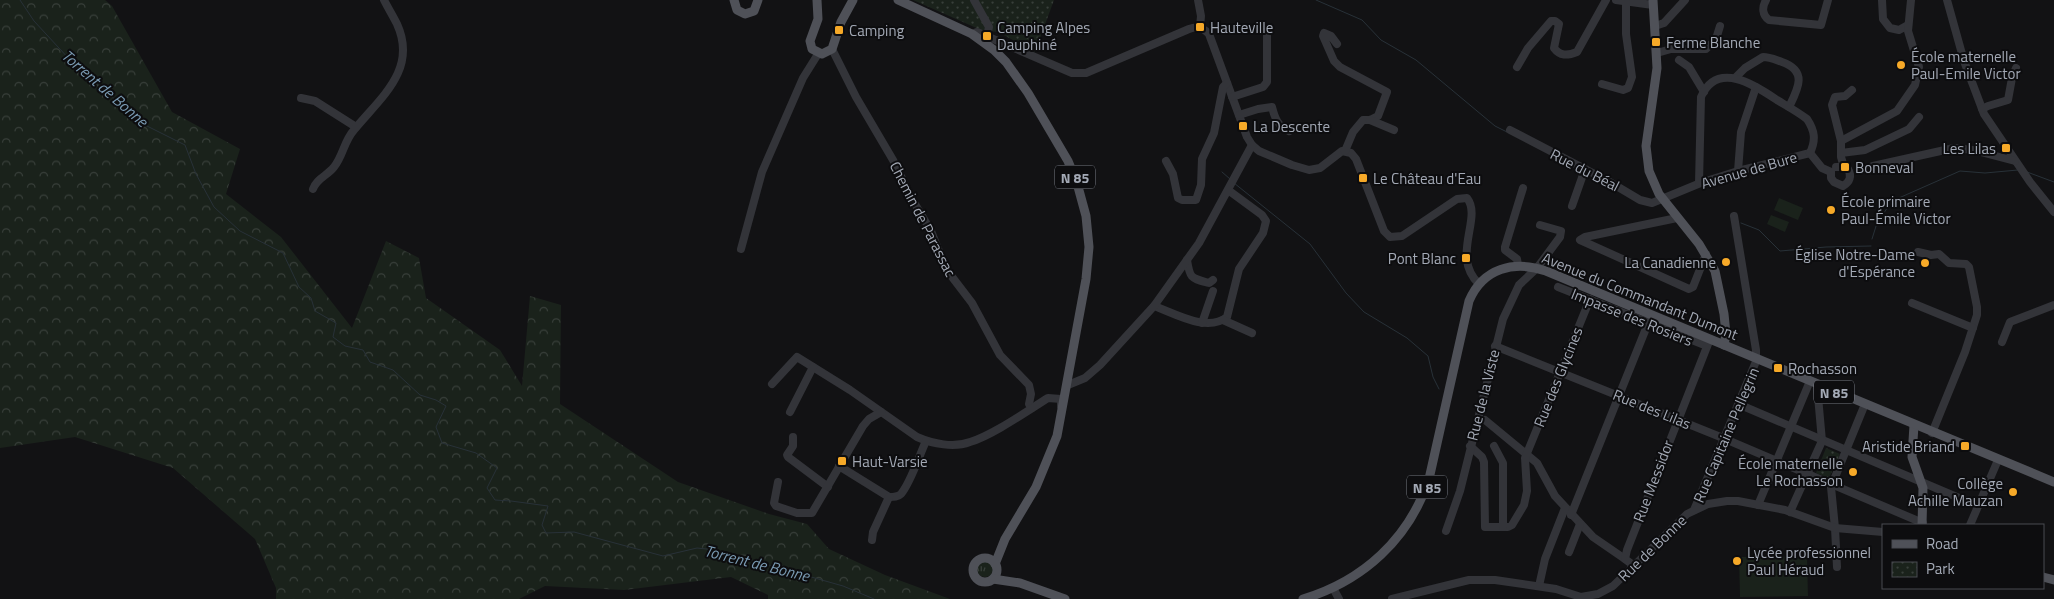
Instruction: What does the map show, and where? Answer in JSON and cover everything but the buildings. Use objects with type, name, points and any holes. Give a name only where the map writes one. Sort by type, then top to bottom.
[{"type":"main road","points":[[734,0],[737,10],[745,14],[754,11],[758,0]]},
{"type":"main road","points":[[817,0],[818,19],[810,41],[812,49],[818,54],[825,54],[832,50],[852,0]]},
{"type":"main road","name":"N 85","points":[[898,0],[972,34],[994,50],[1013,71],[1055,138],[1078,183],[1086,216],[1088,247],[1086,279],[1071,352],[1059,398],[1048,458]]},
{"type":"main road","points":[[1653,3],[1657,53],[1656,84],[1646,146],[1649,171],[1662,198],[1706,254],[1715,271],[1724,314],[1725,342]]},
{"type":"main road","name":"Avenue du Commandant Dumont","points":[[1479,284],[1494,273],[1518,265],[1537,268],[1708,343],[1725,342],[1750,350],[1756,359]]},
{"type":"main road","name":"N 85","points":[[1303,599],[1336,587],[1365,569],[1384,552],[1410,521],[1421,502],[1434,460],[1463,319],[1471,295],[1479,284]]},
{"type":"main road","name":"N 85","points":[[996,566],[1005,539],[1032,494],[1048,458],[1060,422],[1068,385],[1071,352]]},
{"type":"main road","name":"N 85","points":[[1756,359],[2054,482]]},
{"type":"main road","points":[[1914,425],[1912,458],[1924,495],[1922,524]]},
{"type":"main road","name":"N 85","points":[[986,557],[1005,539]]},
{"type":"main road","points":[[1020,583],[986,557],[975,562],[973,573],[980,581],[987,582],[993,579],[1020,583],[1065,599]]},
{"type":"main road","points":[[993,579],[996,566]]},
{"type":"street","points":[[313,189],[318,180],[336,165],[348,137],[385,95],[401,67],[403,43],[401,35],[384,0]]},
{"type":"street","points":[[974,0],[988,27],[987,36]]},
{"type":"street","points":[[1198,0],[1202,16],[1200,27]]},
{"type":"street","points":[[1655,26],[1664,22],[1685,0]]},
{"type":"street","points":[[1766,0],[1763,5],[1764,14],[1769,20],[1821,26],[1828,0]]},
{"type":"street","points":[[1882,0],[1883,19],[1890,28],[1899,30],[1908,25]]},
{"type":"street","points":[[1841,141],[1897,111],[1915,86],[1919,75],[1919,62],[1910,38],[1908,25],[1911,0]]},
{"type":"street","points":[[1947,0],[1964,62],[1982,109],[2015,161],[2054,212]]},
{"type":"street","points":[[1517,67],[1528,48],[1551,21],[1559,24],[1554,48],[1558,53],[1569,56],[1577,52],[1604,3],[1620,1],[1653,3]]},
{"type":"street","points":[[1602,84],[1623,90],[1628,88],[1632,77],[1620,1]]},
{"type":"street","points":[[1657,53],[1677,49],[1706,49],[1716,38],[1720,26]]},
{"type":"street","points":[[972,34],[975,32],[987,36],[1065,70],[1079,74],[1097,69],[1189,29],[1200,27],[1209,34],[1252,145],[1263,153],[1292,166],[1309,170],[1320,168],[1339,152],[1345,150],[1357,126],[1363,120],[1370,120],[1394,130]]},
{"type":"street","points":[[1337,44],[1328,34],[1324,33],[1322,36],[1334,60],[1340,67],[1387,92],[1378,116],[1370,120]]},
{"type":"street","points":[[1232,97],[1263,87],[1267,82],[1267,36]]},
{"type":"street","name":"Chemin de Parassac","points":[[832,50],[931,231],[946,269],[972,303],[1000,355],[1028,385],[1031,394],[1029,404],[1032,408]]},
{"type":"street","points":[[741,249],[762,172],[804,78],[818,54]]},
{"type":"street","points":[[1735,78],[1745,68],[1763,58],[1792,66],[1799,80],[1796,93],[1789,107]]},
{"type":"street","points":[[1679,60],[1689,67],[1704,92]]},
{"type":"street","points":[[1982,109],[2008,100],[2016,68]]},
{"type":"street","points":[[1699,183],[1700,103],[1704,92],[1718,80],[1735,78],[1756,87],[1802,115],[1812,128],[1814,136],[1810,154]]},
{"type":"street","points":[[1166,161],[1173,174],[1178,198],[1182,200],[1196,200],[1201,185],[1202,159],[1214,133],[1223,87],[1227,83]]},
{"type":"street","points":[[1738,171],[1742,132],[1756,87]]},
{"type":"street","name":"Avenue de Bure","points":[[1662,198],[1699,183],[1738,171],[1810,154],[1822,168],[1837,169],[1841,155],[1841,141],[1832,104],[1835,97],[1844,96],[1852,90]]},
{"type":"street","points":[[301,98],[315,101],[356,127]]},
{"type":"street","points":[[1239,115],[1258,108],[1272,107],[1274,118],[1282,128],[1289,131]]},
{"type":"street","points":[[1841,155],[1865,150],[1909,129],[1919,117]]},
{"type":"street","name":"Rue du Béal","points":[[1510,130],[1645,202],[1652,203],[1662,198]]},
{"type":"street","points":[[1068,385],[1085,378],[1100,365],[1154,306],[1206,231],[1252,145]]},
{"type":"street","points":[[1873,166],[1954,148],[1973,150],[2015,161]]},
{"type":"street","points":[[1345,150],[1356,159],[1384,231],[1390,237],[1402,236],[1457,199],[1467,198],[1471,207],[1466,265],[1470,274],[1479,284]]},
{"type":"street","points":[[1572,206],[1585,169]]},
{"type":"street","points":[[1518,265],[1517,259],[1505,250],[1505,247],[1523,188]]},
{"type":"street","points":[[1223,320],[1227,317],[1239,269],[1263,233],[1266,221],[1262,214],[1228,190]]},
{"type":"street","points":[[1734,216],[1756,359]]},
{"type":"street","points":[[1677,218],[1581,239],[1582,242],[1689,290],[1693,287],[1706,254]]},
{"type":"street","name":"Rue de la Viste","points":[[1446,531],[1460,491],[1503,319],[1516,288],[1537,268],[1558,242],[1561,234],[1561,231],[1540,225]]},
{"type":"street","points":[[1918,252],[1931,255],[1938,254],[1949,263],[1966,264],[1969,267],[1977,306],[1973,328],[1932,433]]},
{"type":"street","points":[[1187,260],[1189,274],[1193,278],[1210,283],[1213,280]]},
{"type":"street","name":"Impasse des Rosiers","points":[[1558,287],[1650,319]]},
{"type":"street","points":[[1202,323],[1213,291]]},
{"type":"street","name":"Rue des Glycines","points":[[1503,527],[1512,526],[1524,505],[1527,491],[1525,462],[1527,455],[1590,299]]},
{"type":"street","points":[[1912,303],[1973,328]]},
{"type":"street","points":[[2002,342],[2010,322],[2054,305]]},
{"type":"street","points":[[1154,306],[1202,323],[1223,320],[1252,333]]},
{"type":"street","points":[[1572,515],[1650,319]]},
{"type":"street","name":"Rue Messidor","points":[[1625,559],[1629,542],[1708,343]]},
{"type":"street","name":"Rue des Lilas","points":[[1495,346],[1723,438],[1922,524]]},
{"type":"street","points":[[772,384],[797,357],[917,437],[926,441],[956,444],[971,442],[1048,398],[1059,398],[1062,400],[1060,422]]},
{"type":"street","name":"Rue Capitaine Pellegrin","points":[[1694,510],[1756,359]]},
{"type":"street","points":[[790,412],[813,367]]},
{"type":"street","points":[[1758,504],[1790,428],[1813,383]]},
{"type":"street","points":[[1790,512],[1822,441],[1813,383]]},
{"type":"street","points":[[1738,404],[1790,428],[1978,506]]},
{"type":"street","points":[[1837,568],[1836,528],[1831,484],[1866,404]]},
{"type":"street","points":[[778,482],[774,503],[776,506],[806,514],[812,513],[869,419],[881,412]]},
{"type":"street","points":[[1485,420],[1537,463],[1555,496],[1580,524],[1602,544],[1633,565]]},
{"type":"street","points":[[793,437],[793,446],[787,455],[788,457],[828,487]]},
{"type":"street","points":[[839,466],[889,497],[900,495],[926,441]]},
{"type":"street","points":[[1470,446],[1482,457],[1484,462],[1485,527],[1503,527],[1505,476],[1503,463],[1494,446]]},
{"type":"street","points":[[1970,524],[1998,460]]},
{"type":"street","points":[[872,540],[873,532],[889,497]]},
{"type":"street","name":"Rue de Bonne","points":[[1392,599],[1469,580],[1495,580],[1556,589],[1581,596],[1593,595],[1613,586],[1682,518],[1708,504],[1727,501],[1758,504],[1790,512],[1836,528],[1882,532]]},
{"type":"street","points":[[1539,586],[1545,559],[1565,508]]},
{"type":"street","points":[[1569,552],[1580,524]]},
{"type":"street","points":[[1336,587],[1339,599]]},
{"type":"green space","points":[[0,0],[105,0],[112,6],[172,112],[240,149],[226,194],[281,237],[352,328],[386,241],[419,258],[426,298],[500,350],[522,386],[530,296],[561,305],[560,404],[678,482],[769,514],[807,524],[829,549],[885,575],[950,599],[768,599],[768,595],[731,577],[624,590],[545,586],[519,599],[276,599],[276,588],[255,539],[173,468],[75,437],[0,448]]},
{"type":"green space","points":[[913,0],[1054,0],[1035,52],[998,32],[981,30]]},
{"type":"green space","points":[[1779,198],[1803,208],[1798,220],[1774,210]]},
{"type":"green space","points":[[1771,215],[1789,222],[1785,232],[1767,224]]},
{"type":"green space","points":[[1826,448],[1840,454],[1829,478],[1816,473]]},
{"type":"green space","points":[[1807,556],[1808,596],[1740,597],[1739,557]]},
{"type":"green space","points":[[982,561],[988,561],[993,566],[991,575],[982,577],[977,572],[977,566]]},
{"type":"waterway","name":"Torrent de Bonne","points":[[20,0],[34,21],[71,61],[143,124],[185,145],[196,174],[214,207],[240,231],[283,253],[299,287],[311,298],[315,311],[336,323],[333,337],[345,346],[363,350],[370,362],[393,370],[420,395],[436,400],[446,406],[436,427],[442,443],[476,453],[497,468],[487,488],[495,500],[548,506],[542,525],[546,533],[574,532],[663,556],[697,548],[716,550],[843,586],[874,599]]},
{"type":"waterway","points":[[1316,0],[1362,20],[1381,40],[1416,60],[1495,126],[1507,132]]},
{"type":"waterway","points":[[1872,239],[1877,223],[1892,201],[1960,171],[1985,173],[2018,170]]},
{"type":"waterway","points":[[1222,172],[1230,179]]},
{"type":"waterway","points":[[2027,172],[2054,182]]},
{"type":"waterway","points":[[1234,183],[1310,244],[1346,293],[1364,312],[1407,338],[1428,356],[1433,377],[1439,389]]},
{"type":"waterway","points":[[1741,223],[1759,230],[1780,251],[1871,246]]},
{"type":"place","name":"Hauteville","points":[[1200,27]]},
{"type":"place","name":"Camping","points":[[839,30]]},
{"type":"place","name":"Camping Alpes Dauphiné","points":[[987,36]]},
{"type":"place","name":"Ferme Blanche","points":[[1656,42]]},
{"type":"place","name":"École maternelle Paul-Emile Victor","points":[[1901,65]]},
{"type":"place","name":"La Descente","points":[[1243,126]]},
{"type":"place","name":"Les Lilas","points":[[2006,148]]},
{"type":"place","name":"Bonneval","points":[[1845,167]]},
{"type":"place","name":"Le Château d'Eau","points":[[1363,178]]},
{"type":"place","name":"École primaire Paul-Émile Victor","points":[[1831,210]]},
{"type":"place","name":"Pont Blanc","points":[[1466,258]]},
{"type":"place","name":"La Canadienne","points":[[1726,262]]},
{"type":"place","name":"Église Notre-Dame d'Espérance","points":[[1925,263]]},
{"type":"place","name":"Rochasson","points":[[1778,368]]},
{"type":"place","name":"Aristide Briand","points":[[1965,446]]},
{"type":"place","name":"Haut-Varsie","points":[[842,461]]},
{"type":"place","name":"École maternelle Le Rochasson","points":[[1853,472]]},
{"type":"place","name":"Collège Achille Mauzan","points":[[2013,492]]},
{"type":"place","name":"Lycée professionnel Paul Héraud","points":[[1737,561]]}]
